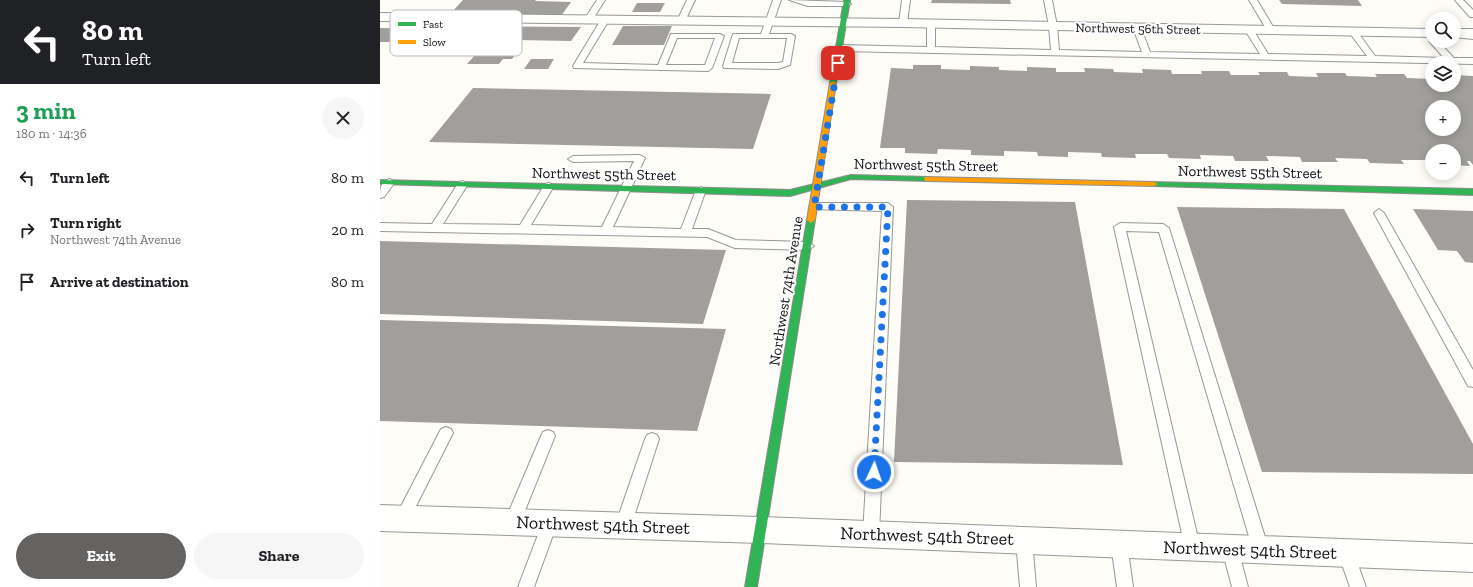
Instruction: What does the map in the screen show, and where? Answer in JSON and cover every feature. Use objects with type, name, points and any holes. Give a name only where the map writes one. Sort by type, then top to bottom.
[{"type":"street","name":"Northwest 74th Avenue","points":[[751,587],[847,2]]},
{"type":"street","name":"Northwest 56th Street","points":[[380,16],[390,16]]},
{"type":"street","name":"Northwest 56th Street","points":[[522,19],[903,23],[1271,30],[1353,32],[1425,37]]},
{"type":"street","points":[[1461,33],[1473,34]]},
{"type":"street","name":"Northwest 55th Street","points":[[385,182],[790,193],[818,184],[851,177],[1473,192]]},
{"type":"street","name":"Northwest 54th Street","points":[[391,518],[871,534],[1192,548],[1473,558]]},
{"type":"lane","points":[[588,20],[601,0]]},
{"type":"lane","points":[[681,21],[691,0]]},
{"type":"lane","points":[[764,36],[777,0]]},
{"type":"lane","points":[[793,0],[808,4],[847,2]]},
{"type":"lane","points":[[903,23],[906,0]]},
{"type":"lane","points":[[1048,0],[1053,26],[1055,52]]},
{"type":"lane","points":[[1252,0],[1271,30]]},
{"type":"lane","points":[[1459,0],[1473,15]]},
{"type":"lane","points":[[605,20],[577,66],[708,68],[720,36],[674,36],[661,67]]},
{"type":"lane","points":[[931,24],[931,49]]},
{"type":"lane","points":[[1137,28],[1146,54]]},
{"type":"lane","points":[[1249,30],[1265,56]]},
{"type":"lane","points":[[1353,32],[1373,59]]},
{"type":"lane","points":[[736,36],[764,36],[791,36],[787,63],[778,66],[727,66],[736,36]]},
{"type":"lane","points":[[840,48],[1425,60]]},
{"type":"lane","points":[[1441,48],[1448,56]]},
{"type":"lane","points":[[1461,60],[1473,61]]},
{"type":"lane","points":[[573,159],[640,158],[606,231]]},
{"type":"lane","points":[[380,195],[385,182]]},
{"type":"lane","points":[[435,228],[463,184]]},
{"type":"lane","points":[[523,229],[549,186]]},
{"type":"lane","points":[[685,232],[701,190]]},
{"type":"lane","points":[[814,207],[888,207],[871,534]]},
{"type":"lane","points":[[1379,213],[1473,382]]},
{"type":"lane","points":[[380,227],[708,233],[735,244],[808,246]]},
{"type":"lane","points":[[1192,548],[1120,227],[1163,228],[1261,550]]},
{"type":"lane","points":[[391,518],[446,433]]},
{"type":"lane","points":[[512,523],[548,436]]},
{"type":"lane","points":[[623,526],[652,439]]},
{"type":"lane","points":[[526,587],[549,524]]},
{"type":"lane","points":[[1024,540],[1028,587]]},
{"type":"lane","points":[[1119,544],[1125,587]]},
{"type":"lane","points":[[1230,549],[1240,587]]},
{"type":"lane","points":[[1346,553],[1358,587]]},
{"type":"building","points":[[463,0],[536,0],[535,1],[571,2],[561,16],[522,15],[522,10],[454,10]]},
{"type":"building","points":[[932,0],[1010,0],[1011,4],[931,3]]},
{"type":"building","points":[[1279,0],[1358,0],[1362,6],[1282,4]]},
{"type":"building","points":[[637,3],[665,3],[660,12],[632,12]]},
{"type":"building","points":[[623,26],[672,26],[664,45],[612,45]]},
{"type":"building","points":[[522,27],[581,27],[571,41],[522,40]]},
{"type":"building","points":[[380,28],[390,28],[390,42],[380,42]]},
{"type":"building","points":[[474,56],[514,56],[512,59],[503,59],[499,64],[467,64]]},
{"type":"building","points":[[531,59],[554,59],[548,69],[524,69]]},
{"type":"building","points":[[913,65],[941,65],[941,69],[970,70],[970,66],[999,67],[999,70],[1027,71],[1027,67],[1056,68],[1056,72],[1085,72],[1084,68],[1113,69],[1114,72],[1143,73],[1142,69],[1171,70],[1172,74],[1202,74],[1201,71],[1229,71],[1231,75],[1260,75],[1258,72],[1287,72],[1289,76],[1318,77],[1316,73],[1345,73],[1347,76],[1377,77],[1375,74],[1404,74],[1407,78],[1425,79],[1425,92],[1461,92],[1461,75],[1473,76],[1473,165],[1470,161],[1467,161],[1470,166],[1461,165],[1461,144],[1425,144],[1425,160],[1401,160],[1404,164],[1370,163],[1367,159],[1335,158],[1338,162],[1302,162],[1300,157],[1266,156],[1269,161],[1235,161],[1233,156],[1200,155],[1201,159],[1169,158],[1167,154],[1135,154],[1136,158],[1102,157],[1101,153],[1068,152],[1068,157],[1038,156],[1037,152],[1004,151],[1004,156],[971,155],[971,150],[938,149],[937,154],[905,153],[905,148],[880,148],[891,68],[913,69]]},
{"type":"building","points":[[473,88],[771,94],[753,149],[429,142]]},
{"type":"building","points":[[907,200],[1075,202],[1123,465],[894,462]]},
{"type":"building","points":[[1177,207],[1344,209],[1473,444],[1473,474],[1262,472]]},
{"type":"building","points":[[1413,209],[1473,211],[1473,263],[1465,262],[1457,251],[1438,250]]},
{"type":"building","points":[[380,241],[726,250],[703,324],[380,314]]},
{"type":"building","points":[[380,320],[726,329],[697,431],[380,421]]},
{"type":"traffic: fast","points":[[833,83],[847,0]]},
{"type":"traffic: fast","points":[[380,182],[790,193],[851,177],[928,179]]},
{"type":"traffic: fast","points":[[1154,184],[1473,192]]},
{"type":"traffic: fast","points":[[751,587],[811,220]]},
{"type":"traffic: slow","points":[[811,220],[833,83]]},
{"type":"traffic: slow","points":[[928,179],[1154,184]]},
{"type":"route","points":[[838,63],[814,207],[888,207],[874,472]]}]
